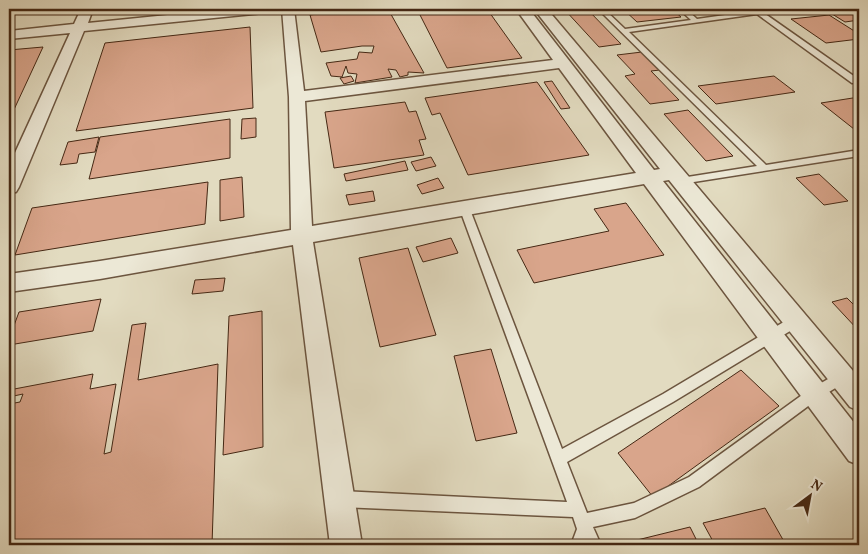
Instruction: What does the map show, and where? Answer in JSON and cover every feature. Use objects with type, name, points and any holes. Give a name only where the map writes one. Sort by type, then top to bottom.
[{"type":"street","points":[[9,35],[82,19],[193,9]]},
{"type":"street","points":[[9,25],[59,20],[263,9]]},
{"type":"street","points":[[288,9],[297,97],[302,236],[346,545]]},
{"type":"street","points":[[522,9],[648,177],[859,451]]},
{"type":"street","points":[[540,9],[859,398]]},
{"type":"street","points":[[9,187],[82,19]]},
{"type":"street","points":[[297,97],[562,63]]},
{"type":"street","points":[[9,283],[100,270],[648,177],[677,177]]},
{"type":"lane","points":[[601,9],[764,168]]},
{"type":"lane","points":[[682,9],[696,21]]},
{"type":"lane","points":[[625,31],[756,10],[855,81]]},
{"type":"lane","points":[[677,177],[764,168],[859,153]]},
{"type":"lane","points":[[464,208],[593,545]]},
{"type":"lane","points":[[559,458],[668,398],[796,321]]},
{"type":"lane","points":[[341,500],[582,520],[635,510],[694,482],[814,394],[842,377]]},
{"type":"lane","points":[[579,545],[582,520]]},
{"type":"building","points":[[355,9],[388,9],[424,73],[408,72],[408,75],[400,77],[396,70],[388,69],[392,77],[355,83],[357,74],[348,73],[346,66],[342,77],[331,76],[326,63],[357,59],[359,52],[372,53],[374,46],[321,52],[310,15]]},
{"type":"building","points":[[452,9],[487,9],[522,58],[447,68],[419,13]]},
{"type":"building","points":[[564,9],[587,9],[621,44],[599,47]]},
{"type":"building","points":[[623,9],[672,9],[681,17],[637,22]]},
{"type":"building","points":[[824,9],[848,9],[859,15],[859,20],[845,22]]},
{"type":"building","points":[[829,15],[859,34],[859,39],[826,43],[791,19]]},
{"type":"building","points":[[250,27],[253,108],[76,131],[105,43]]},
{"type":"building","points":[[43,47],[11,116],[9,116],[9,50]]},
{"type":"building","points":[[642,52],[660,70],[651,71],[679,100],[650,104],[625,76],[635,74],[617,55]]},
{"type":"building","points":[[351,76],[354,81],[344,84],[340,78]]},
{"type":"building","points":[[774,76],[795,92],[716,104],[698,86]]},
{"type":"building","points":[[552,81],[570,108],[561,109],[544,82]]},
{"type":"building","points":[[537,82],[589,155],[468,175],[440,113],[432,115],[425,98]]},
{"type":"building","points":[[859,97],[859,133],[821,103]]},
{"type":"building","points":[[405,102],[409,112],[416,111],[426,139],[419,140],[424,155],[334,168],[325,112]]},
{"type":"building","points":[[688,110],[733,156],[706,161],[664,114]]},
{"type":"building","points":[[256,118],[256,137],[241,139],[242,119]]},
{"type":"building","points":[[230,119],[230,158],[89,179],[100,137]]},
{"type":"building","points":[[99,137],[95,152],[79,154],[77,163],[60,165],[68,142]]},
{"type":"building","points":[[431,157],[436,166],[416,171],[411,162]]},
{"type":"building","points":[[405,161],[408,170],[346,181],[344,174]]},
{"type":"building","points":[[819,174],[848,201],[824,205],[796,178]]},
{"type":"building","points":[[242,177],[244,217],[220,221],[220,180]]},
{"type":"building","points":[[438,178],[444,188],[422,194],[417,185]]},
{"type":"building","points":[[208,182],[205,224],[15,255],[32,208]]},
{"type":"building","points":[[373,191],[375,201],[349,205],[346,195]]},
{"type":"building","points":[[626,203],[664,255],[534,283],[517,250],[609,231],[594,209]]},
{"type":"building","points":[[451,238],[458,253],[423,262],[416,247]]},
{"type":"building","points":[[408,248],[436,335],[380,347],[359,258]]},
{"type":"building","points":[[225,278],[223,291],[192,294],[195,280]]},
{"type":"building","points":[[847,298],[859,310],[859,331],[832,302]]},
{"type":"building","points":[[101,299],[93,331],[9,345],[9,339],[19,312]]},
{"type":"building","points":[[262,311],[263,447],[223,455],[229,316]]},
{"type":"building","points":[[146,323],[138,380],[218,364],[212,545],[9,545],[9,404],[20,402],[23,394],[9,397],[9,390],[93,374],[90,389],[116,384],[104,454],[111,452],[132,325]]},
{"type":"building","points":[[491,349],[517,433],[476,441],[454,356]]},
{"type":"building","points":[[741,370],[779,406],[653,497],[618,453]]},
{"type":"building","points":[[765,508],[786,545],[715,545],[703,523]]},
{"type":"building","points":[[690,527],[699,545],[630,545],[629,542]]}]
